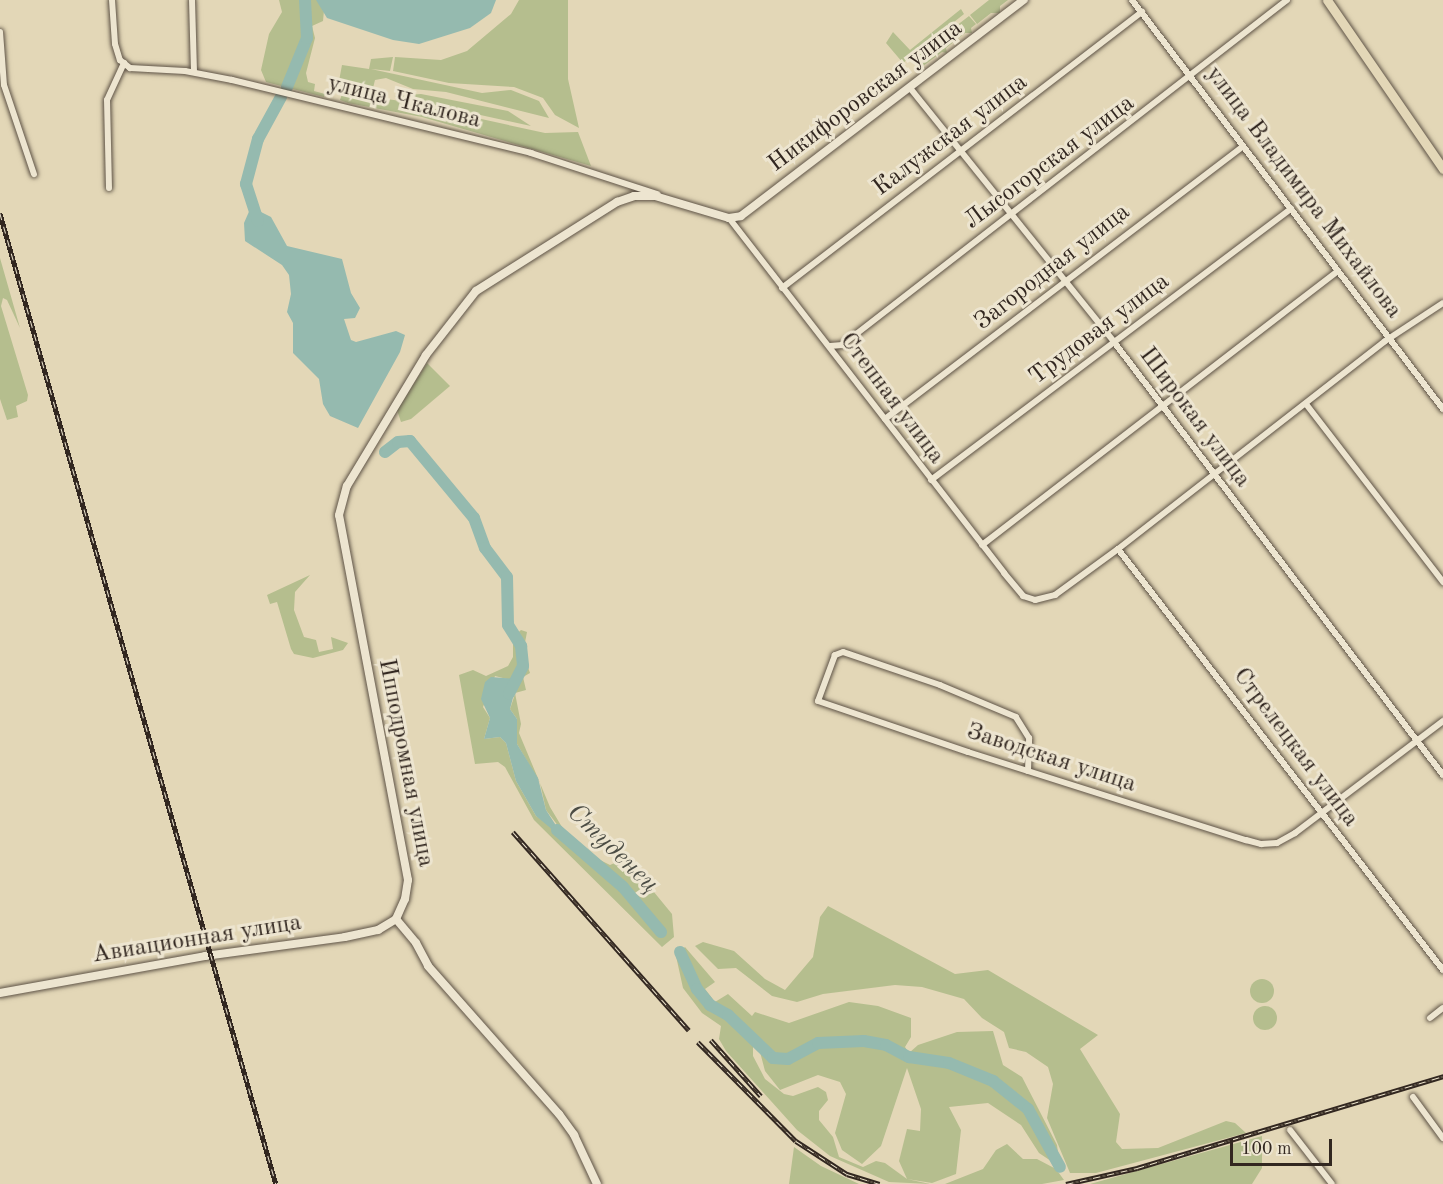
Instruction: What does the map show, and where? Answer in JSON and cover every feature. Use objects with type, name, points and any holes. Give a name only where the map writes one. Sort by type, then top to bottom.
[{"type":"main road","name":"Никифоровская улица","points":[[729,218],[745,214],[1024,0]]},
{"type":"main road","points":[[1327,0],[1443,169]]},
{"type":"main road","name":"Ипподромная улица","points":[[396,919],[405,899],[408,880],[344,554],[339,515],[342,497],[415,371],[476,291],[617,202],[640,195],[672,200]]},
{"type":"main road","points":[[672,200],[729,218]]},
{"type":"main road","points":[[396,919],[428,966],[560,1114],[574,1135],[597,1184]]},
{"type":"main road","name":"Авиационная улица","points":[[0,993],[206,956],[345,937],[378,930],[396,919]]},
{"type":"street","points":[[109,188],[107,100],[124,63],[115,44],[112,0]]},
{"type":"street","points":[[192,0],[194,72]]},
{"type":"street","name":"улица Владимира Михайлова","points":[[1132,0],[1338,271],[1391,337],[1443,409]]},
{"type":"street","name":"Лысогорская улица","points":[[830,346],[842,345],[1192,77],[1287,0]]},
{"type":"street","name":"Калужская улица","points":[[782,288],[1142,12]]},
{"type":"street","points":[[0,32],[4,85],[34,174]]},
{"type":"street","name":"улица Чкалова","points":[[124,63],[139,71],[194,72],[531,153],[672,200]]},
{"type":"street","name":"Широкая улица","points":[[910,88],[1114,342],[1443,775]]},
{"type":"street","name":"Загородная улица","points":[[885,419],[1243,146]]},
{"type":"street","name":"Трудовая улица","points":[[931,480],[1291,209]]},
{"type":"street","name":"Степная улица","points":[[729,218],[982,545],[1028,598],[1041,600],[1055,595],[1118,549]]},
{"type":"street","points":[[982,545],[1338,271]]},
{"type":"street","points":[[1118,549],[1213,472],[1306,404],[1391,337],[1443,303]]},
{"type":"street","points":[[1306,404],[1443,582]]},
{"type":"street","name":"Стрелецкая улица","points":[[1118,549],[1443,970]]},
{"type":"street","name":"Заводская улица","points":[[1028,771],[1029,738],[1016,717],[901,671],[843,652],[835,655],[818,701],[1028,771],[1255,842],[1274,844],[1323,812]]},
{"type":"street","points":[[1323,812],[1443,721]]},
{"type":"street","points":[[1430,1018],[1443,1008]]},
{"type":"street","points":[[1413,1097],[1443,1138]]},
{"type":"street","points":[[1290,1130],[1332,1184]]},
{"type":"green space","points":[[279,0],[325,0],[323,21],[312,26],[315,38],[306,73],[308,82],[315,84],[314,91],[325,94],[324,97],[266,82],[261,70],[269,34],[282,12]]},
{"type":"green space","points":[[519,0],[568,0],[568,79],[579,128],[555,115],[543,98],[514,87],[449,83],[393,71],[395,57],[441,60],[467,51],[511,14]]},
{"type":"green space","points":[[989,0],[1008,0],[1000,6],[1000,13],[991,13],[977,24],[970,15]]},
{"type":"green space","points":[[961,9],[964,14],[903,63],[886,43],[893,32],[910,50]]},
{"type":"green space","points":[[969,16],[976,24],[971,28],[972,33],[965,33],[946,48],[947,53],[942,52],[919,69],[912,60]]},
{"type":"green space","points":[[393,57],[390,71],[371,69],[482,93],[511,90],[539,101],[549,118],[446,92],[413,89],[386,78],[375,80],[372,92],[342,90],[343,83],[366,86],[339,81],[342,65],[369,69],[371,59]]},
{"type":"green space","points":[[342,94],[394,100],[545,133],[578,132],[591,166],[422,117],[348,103],[340,100]]},
{"type":"green space","points":[[421,94],[508,111],[531,126],[394,96]]},
{"type":"green space","points":[[0,258],[20,328],[7,300],[3,298],[1,306],[28,395],[27,401],[16,406],[18,417],[7,420],[0,399]]},
{"type":"green space","points":[[427,363],[450,386],[411,419],[401,422],[397,410]]},
{"type":"green space","points":[[310,575],[295,592],[294,610],[304,637],[316,640],[319,652],[333,649],[331,637],[348,643],[343,650],[313,658],[294,654],[277,602],[270,604],[267,595]]},
{"type":"green space","points":[[521,630],[527,632],[523,653],[530,673],[523,677],[526,690],[515,693],[519,682],[495,676],[483,707],[490,718],[484,739],[500,737],[506,743],[516,781],[536,816],[565,835],[546,810],[540,783],[550,807],[574,847],[610,865],[626,858],[672,914],[674,937],[662,947],[534,820],[505,767],[498,762],[475,764],[459,675],[473,670],[486,676],[508,666],[513,657],[513,637]]},
{"type":"green space","points":[[515,694],[521,724],[519,733],[540,783],[517,744],[517,719],[510,709]]},
{"type":"green space","points":[[828,906],[955,974],[988,970],[1098,1035],[1080,1049],[1120,1114],[1116,1142],[1122,1149],[1158,1148],[1226,1121],[1235,1123],[1246,1133],[1096,1173],[1070,1173],[1047,1118],[1053,1084],[1048,1067],[1026,1052],[1009,1048],[1004,1032],[982,1018],[964,999],[922,987],[895,985],[823,994],[797,1002],[772,996],[736,968],[718,969],[695,946],[703,942],[734,951],[765,979],[785,990],[813,957],[820,917]]},
{"type":"green space","points":[[685,947],[715,982],[705,989],[715,1002],[728,994],[752,1016],[755,1012],[789,1023],[849,1002],[878,1006],[911,1018],[911,1037],[905,1047],[909,1053],[918,1045],[957,1032],[993,1031],[1003,1065],[1022,1077],[1057,1145],[1060,1167],[1039,1153],[1021,1125],[988,1103],[949,1107],[961,1130],[956,1174],[932,1183],[907,1179],[930,1184],[889,1182],[830,1156],[797,1130],[726,1051],[719,1039],[721,1026],[702,1013],[683,988],[676,956]],"holes":[[[753,1042],[759,1048],[765,1071],[780,1090],[818,1075],[840,1082],[846,1094],[835,1133],[842,1150],[862,1164],[881,1146],[907,1068],[921,1109],[920,1131],[907,1129],[899,1161],[907,1179],[885,1163],[876,1161],[863,1167],[839,1157],[833,1137],[819,1120],[819,1111],[828,1100],[826,1092],[818,1087],[793,1096],[784,1094],[765,1079],[753,1056]]]},
{"type":"green space","points":[[1262,979],[1267,980],[1273,986],[1273,996],[1267,1002],[1262,1003],[1257,1002],[1251,996],[1250,991],[1251,986],[1257,980]]},
{"type":"green space","points":[[1265,1006],[1270,1007],[1276,1013],[1276,1023],[1270,1029],[1265,1030],[1260,1029],[1254,1023],[1253,1018],[1254,1013],[1260,1007]]},
{"type":"green space","points":[[1262,1136],[1262,1168],[1252,1184],[1090,1184]]},
{"type":"green space","points":[[1007,1144],[1023,1159],[1037,1159],[1056,1169],[1064,1180],[1042,1184],[945,1184],[983,1169],[996,1150]]},
{"type":"green space","points":[[794,1147],[821,1166],[859,1184],[789,1184]]},
{"type":"water","points":[[316,0],[496,0],[491,13],[470,28],[419,44],[393,40],[327,18]]},
{"type":"water","points":[[251,207],[271,217],[287,246],[342,259],[351,293],[360,308],[355,318],[344,319],[351,340],[356,342],[396,331],[405,335],[400,352],[358,428],[330,416],[323,404],[319,379],[293,353],[293,323],[287,312],[291,294],[289,275],[282,265],[245,241],[244,223]]},
{"type":"water","points":[[491,677],[518,679],[510,709],[517,719],[517,744],[538,778],[546,810],[566,841],[536,816],[516,781],[506,743],[500,737],[484,739],[490,718],[481,699],[485,682]]},
{"type":"waterway","name":"Студенец","points":[[287,87],[307,38],[305,0]]},
{"type":"waterway","name":"Студенец","points":[[258,221],[246,184],[258,139],[281,97]]},
{"type":"waterway","name":"Студенец","points":[[385,452],[398,442],[410,441],[474,518],[485,548],[507,577],[508,625],[521,646],[523,666],[509,694]]},
{"type":"waterway","name":"Студенец","points":[[557,830],[623,887],[661,932]]},
{"type":"waterway","name":"Студенец","points":[[680,952],[697,989],[710,1005],[728,1015],[773,1058],[788,1059],[818,1043],[864,1041],[886,1045],[909,1057],[949,1063],[993,1081],[1028,1109],[1060,1167]]},
{"type":"railway","points":[[0,213],[276,1184]]},
{"type":"railway","points":[[513,832],[689,1030]]},
{"type":"railway","points":[[711,1040],[761,1096]]},
{"type":"railway","points":[[698,1042],[796,1141],[847,1174],[879,1184]]},
{"type":"railway","points":[[1066,1184],[1137,1168],[1443,1076]]}]
